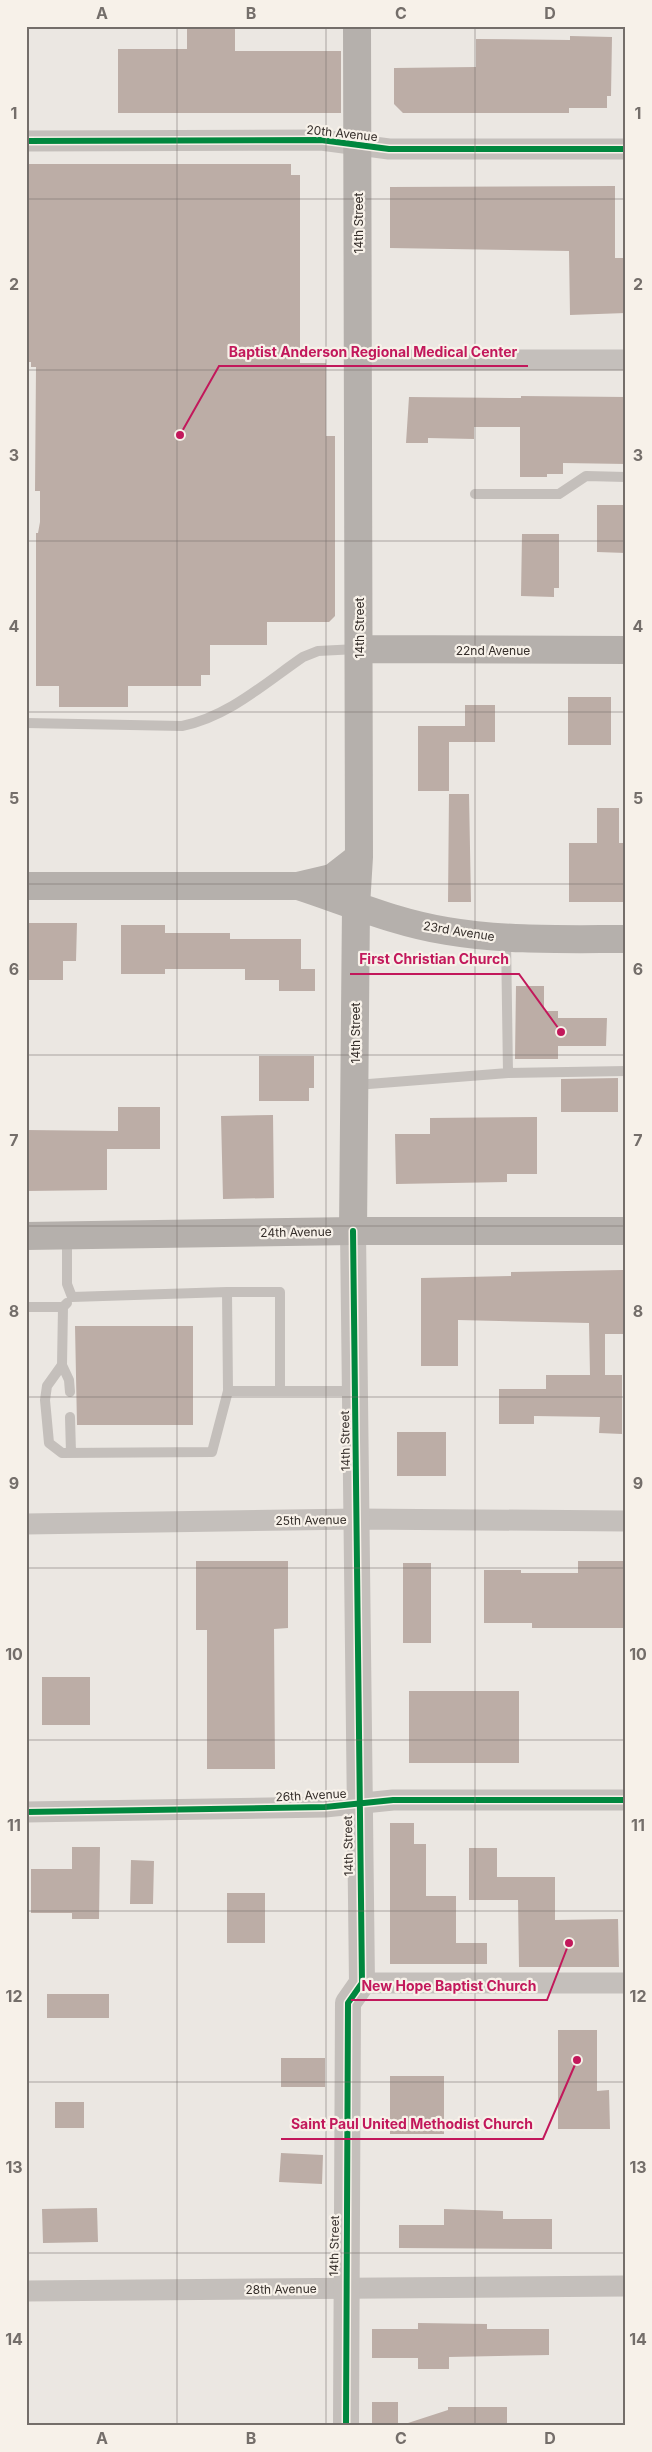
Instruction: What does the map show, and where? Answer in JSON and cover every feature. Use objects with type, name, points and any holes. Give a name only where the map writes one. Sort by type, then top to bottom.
[{"type":"main road","name":"14th Street","points":[[353,1231],[356,906],[359,857],[357,26]]},
{"type":"main road","name":"22nd Avenue","points":[[359,649],[626,650]]},
{"type":"main road","name":"23rd Avenue","points":[[26,886],[298,886],[332,878],[359,857]]},
{"type":"main road","name":"23rd Avenue","points":[[298,886],[401,921],[446,931],[506,937],[626,939]]},
{"type":"main road","name":"24th Avenue","points":[[26,1236],[353,1231],[626,1231]]},
{"type":"street","name":"20th Avenue","points":[[26,141],[321,140],[389,149],[626,149]]},
{"type":"street","points":[[358,360],[626,360]]},
{"type":"street","name":"14th Street","points":[[346,2426],[345,2288],[348,2003],[362,1983],[353,1231]]},
{"type":"street","name":"25th Avenue","points":[[26,1524],[357,1519],[626,1521]]},
{"type":"street","name":"26th Avenue","points":[[26,1812],[325,1807],[393,1800],[626,1800]]},
{"type":"street","points":[[362,1983],[626,1983]]},
{"type":"street","name":"28th Avenue","points":[[26,2291],[626,2286]]},
{"type":"lane","points":[[475,494],[559,494],[586,476],[626,477]]},
{"type":"lane","points":[[26,723],[182,726],[198,723],[218,715],[303,657],[318,651],[359,649]]},
{"type":"lane","points":[[506,937],[508,1073]]},
{"type":"lane","points":[[355,1085],[508,1073],[626,1070]]},
{"type":"lane","points":[[67,1235],[67,1284],[72,1296]]},
{"type":"lane","points":[[70,1392],[69,1380],[62,1364],[63,1306],[72,1296],[228,1292],[280,1292],[280,1391]]},
{"type":"lane","points":[[62,1364],[47,1386],[46,1400],[49,1443],[62,1453],[212,1452],[228,1391],[228,1292]]},
{"type":"lane","points":[[26,1308],[63,1306]]},
{"type":"lane","points":[[228,1391],[355,1391]]},
{"type":"lane","points":[[70,1417],[71,1453]]},
{"type":"building","points":[[187,26],[235,26],[235,51],[341,51],[341,113],[118,113],[118,49],[187,49]]},
{"type":"building","points":[[570,36],[612,37],[611,96],[607,96],[607,108],[569,108],[569,113],[403,113],[394,104],[394,68],[476,67],[476,39],[570,40]]},
{"type":"building","points":[[26,164],[291,164],[291,175],[300,175],[300,363],[326,363],[326,436],[335,436],[335,616],[329,622],[267,622],[267,645],[210,645],[210,675],[201,675],[201,686],[128,686],[128,707],[59,707],[59,686],[36,686],[36,533],[38,533],[40,522],[40,491],[35,491],[36,367],[31,367],[31,362],[27,362],[26,357]]},
{"type":"building","points":[[615,186],[615,258],[626,258],[626,313],[570,315],[569,251],[390,248],[390,187]]},
{"type":"building","points":[[521,396],[626,397],[626,464],[563,463],[563,474],[547,474],[547,477],[520,477],[520,427],[474,427],[474,439],[428,438],[428,443],[406,443],[409,397],[521,398]]},
{"type":"building","points":[[597,505],[626,505],[626,553],[597,552]]},
{"type":"building","points":[[522,534],[559,534],[559,588],[554,588],[554,597],[521,596]]},
{"type":"building","points":[[568,697],[611,697],[611,745],[568,745]]},
{"type":"building","points":[[465,705],[495,705],[495,742],[449,742],[449,791],[418,791],[418,726],[465,726]]},
{"type":"building","points":[[449,794],[469,794],[471,902],[448,902]]},
{"type":"building","points":[[597,808],[619,808],[619,843],[623,843],[623,902],[569,902],[569,843],[597,843]]},
{"type":"building","points":[[26,923],[77,923],[76,961],[63,961],[63,980],[26,980]]},
{"type":"building","points":[[121,925],[165,925],[165,933],[230,933],[230,939],[301,939],[301,969],[315,969],[315,991],[279,991],[279,980],[245,980],[245,969],[165,969],[165,974],[121,974]]},
{"type":"building","points":[[516,986],[544,986],[544,1011],[558,1011],[558,1018],[607,1018],[606,1046],[558,1046],[558,1059],[515,1059]]},
{"type":"building","points":[[259,1056],[314,1056],[314,1088],[309,1088],[309,1101],[259,1101]]},
{"type":"building","points":[[618,1078],[618,1112],[561,1112],[561,1079]]},
{"type":"building","points":[[118,1107],[160,1107],[160,1149],[107,1149],[107,1190],[26,1191],[26,1130],[118,1131]]},
{"type":"building","points":[[273,1115],[274,1198],[223,1199],[221,1116]]},
{"type":"building","points":[[537,1117],[537,1174],[507,1174],[507,1182],[396,1184],[395,1134],[430,1134],[430,1118]]},
{"type":"building","points":[[623,1270],[623,1334],[605,1334],[605,1375],[622,1375],[622,1434],[599,1433],[600,1417],[534,1416],[534,1424],[499,1424],[499,1389],[546,1389],[546,1375],[590,1375],[589,1323],[458,1320],[458,1366],[421,1366],[421,1278],[511,1276],[511,1272]]},
{"type":"building","points":[[75,1326],[193,1326],[193,1425],[77,1425]]},
{"type":"building","points":[[397,1432],[446,1432],[446,1476],[397,1476]]},
{"type":"building","points":[[196,1561],[288,1561],[288,1628],[274,1629],[275,1769],[207,1769],[207,1630],[196,1630]]},
{"type":"building","points":[[578,1561],[625,1561],[625,1628],[532,1628],[532,1623],[484,1623],[484,1570],[521,1570],[521,1573],[578,1573]]},
{"type":"building","points":[[403,1563],[431,1563],[431,1643],[403,1643]]},
{"type":"building","points":[[42,1677],[90,1677],[90,1725],[42,1725]]},
{"type":"building","points":[[409,1691],[519,1691],[519,1763],[409,1763]]},
{"type":"building","points":[[390,1823],[414,1823],[414,1844],[426,1844],[426,1896],[456,1896],[456,1943],[487,1943],[487,1964],[390,1964]]},
{"type":"building","points":[[72,1847],[100,1847],[99,1919],[72,1919],[72,1913],[31,1913],[31,1869],[72,1869]]},
{"type":"building","points":[[469,1848],[497,1848],[497,1877],[555,1877],[555,1920],[618,1919],[619,1967],[519,1967],[518,1900],[469,1900]]},
{"type":"building","points":[[131,1860],[154,1861],[153,1904],[130,1904]]},
{"type":"building","points":[[227,1893],[265,1893],[265,1943],[227,1943]]},
{"type":"building","points":[[47,1994],[109,1994],[109,2018],[47,2018]]},
{"type":"building","points":[[558,2030],[597,2030],[597,2091],[609,2090],[610,2129],[558,2129]]},
{"type":"building","points":[[281,2058],[325,2058],[325,2087],[281,2087]]},
{"type":"building","points":[[390,2076],[444,2076],[444,2134],[390,2134]]},
{"type":"building","points":[[55,2102],[84,2102],[84,2128],[55,2128]]},
{"type":"building","points":[[281,2153],[323,2155],[322,2184],[279,2182]]},
{"type":"building","points":[[97,2208],[98,2242],[43,2243],[42,2209]]},
{"type":"building","points":[[444,2209],[503,2211],[503,2219],[552,2219],[552,2249],[399,2248],[399,2225],[444,2225]]},
{"type":"building","points":[[418,2323],[487,2324],[487,2329],[549,2329],[549,2355],[449,2357],[449,2369],[418,2369],[418,2358],[372,2358],[372,2329],[418,2329]]},
{"type":"building","points":[[372,2402],[398,2402],[398,2426],[372,2426]]},
{"type":"building","points":[[448,2407],[507,2407],[507,2426],[408,2426],[408,2423],[448,2410]]},
{"type":"cycle path","points":[[26,141],[321,140],[389,149],[626,149]]},
{"type":"cycle path","points":[[346,2426],[348,2003],[362,1983],[353,1231]]},
{"type":"cycle path","points":[[26,1812],[325,1807],[393,1800],[626,1800]]},
{"type":"place","name":"Baptist Anderson Regional Medical Center","points":[[180,435]]},
{"type":"place","name":"First Christian Church","points":[[561,1032]]},
{"type":"place","name":"New Hope Baptist Church","points":[[569,1943]]},
{"type":"place","name":"Saint Paul United Methodist Church","points":[[577,2060]]}]
